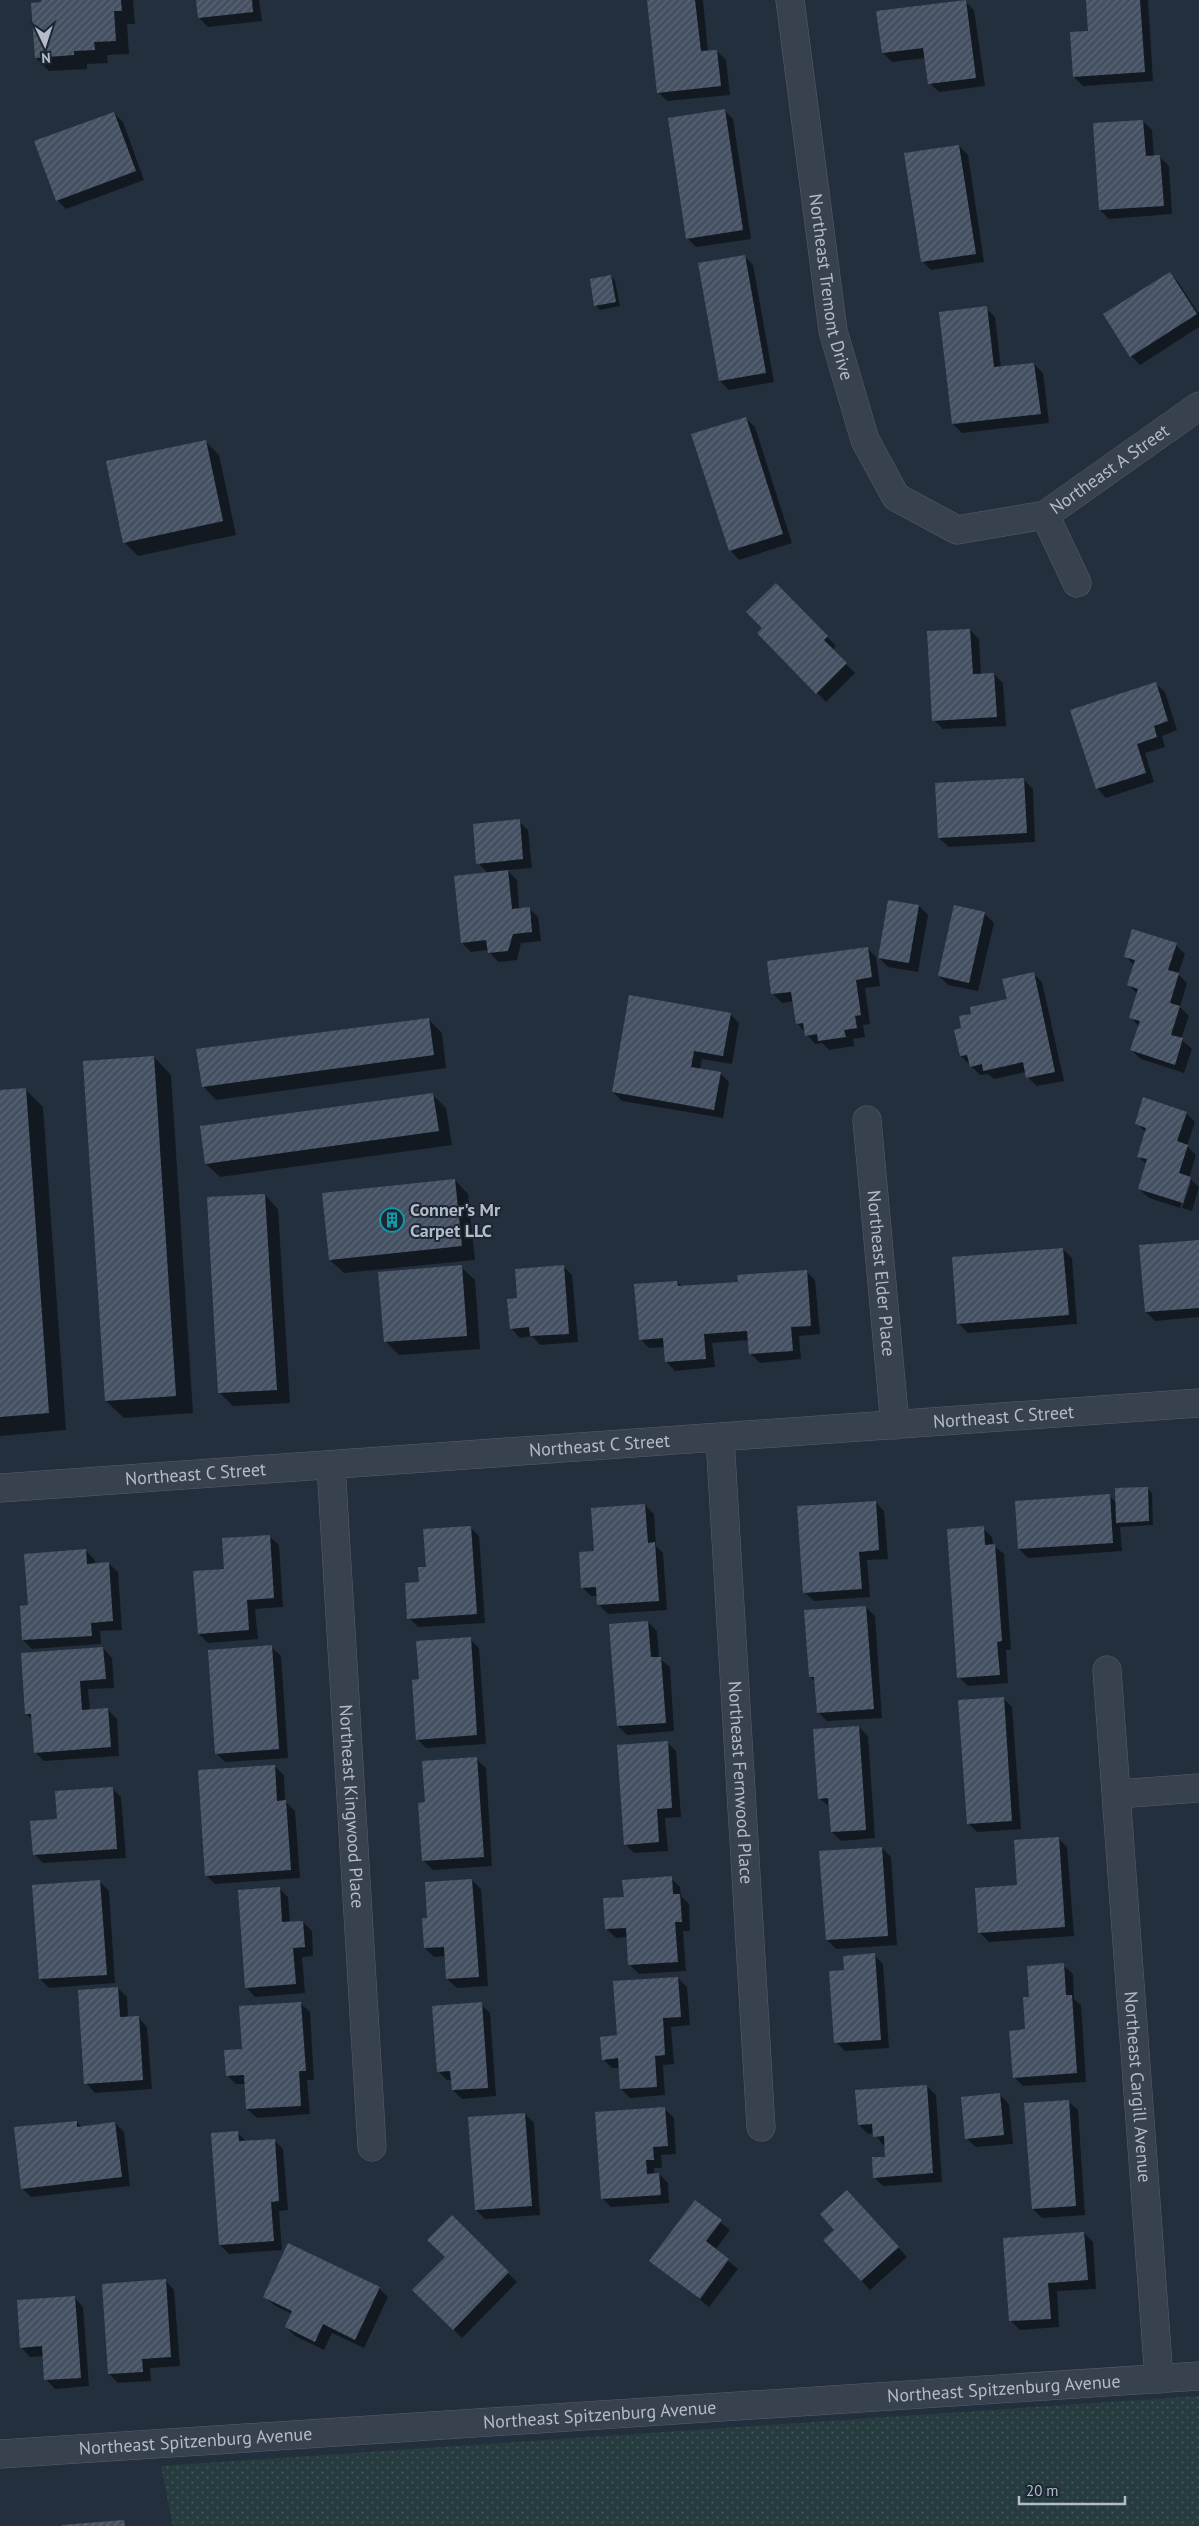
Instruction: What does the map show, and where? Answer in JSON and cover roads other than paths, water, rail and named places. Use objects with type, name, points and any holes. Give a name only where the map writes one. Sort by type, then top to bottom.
[{"type":"street","name":"Northeast Tremont Drive","points":[[790,0],[833,331],[865,440],[896,497],[957,530]]},
{"type":"street","name":"Northeast A Street","points":[[957,530],[1045,515],[1199,406]]},
{"type":"street","points":[[1045,515],[1077,582]]},
{"type":"street","name":"Northeast Elder Place","points":[[867,1120],[895,1425]]},
{"type":"street","name":"Northeast C Street","points":[[0,1488],[1199,1404]]},
{"type":"street","name":"Northeast Fernwood Place","points":[[720,1438],[761,2127]]},
{"type":"street","name":"Northeast Kingwood Place","points":[[331,1465],[372,2147]]},
{"type":"street","name":"Northeast Cargill Avenue","points":[[1107,1670],[1118,1794],[1159,2378]]},
{"type":"street","points":[[1118,1794],[1199,1788]]},
{"type":"street","name":"Northeast Spitzenburg Avenue","points":[[0,2454],[1199,2376]]},
{"type":"place","name":"Conner's Mr Carpet LLC","points":[[392,1220]]}]
